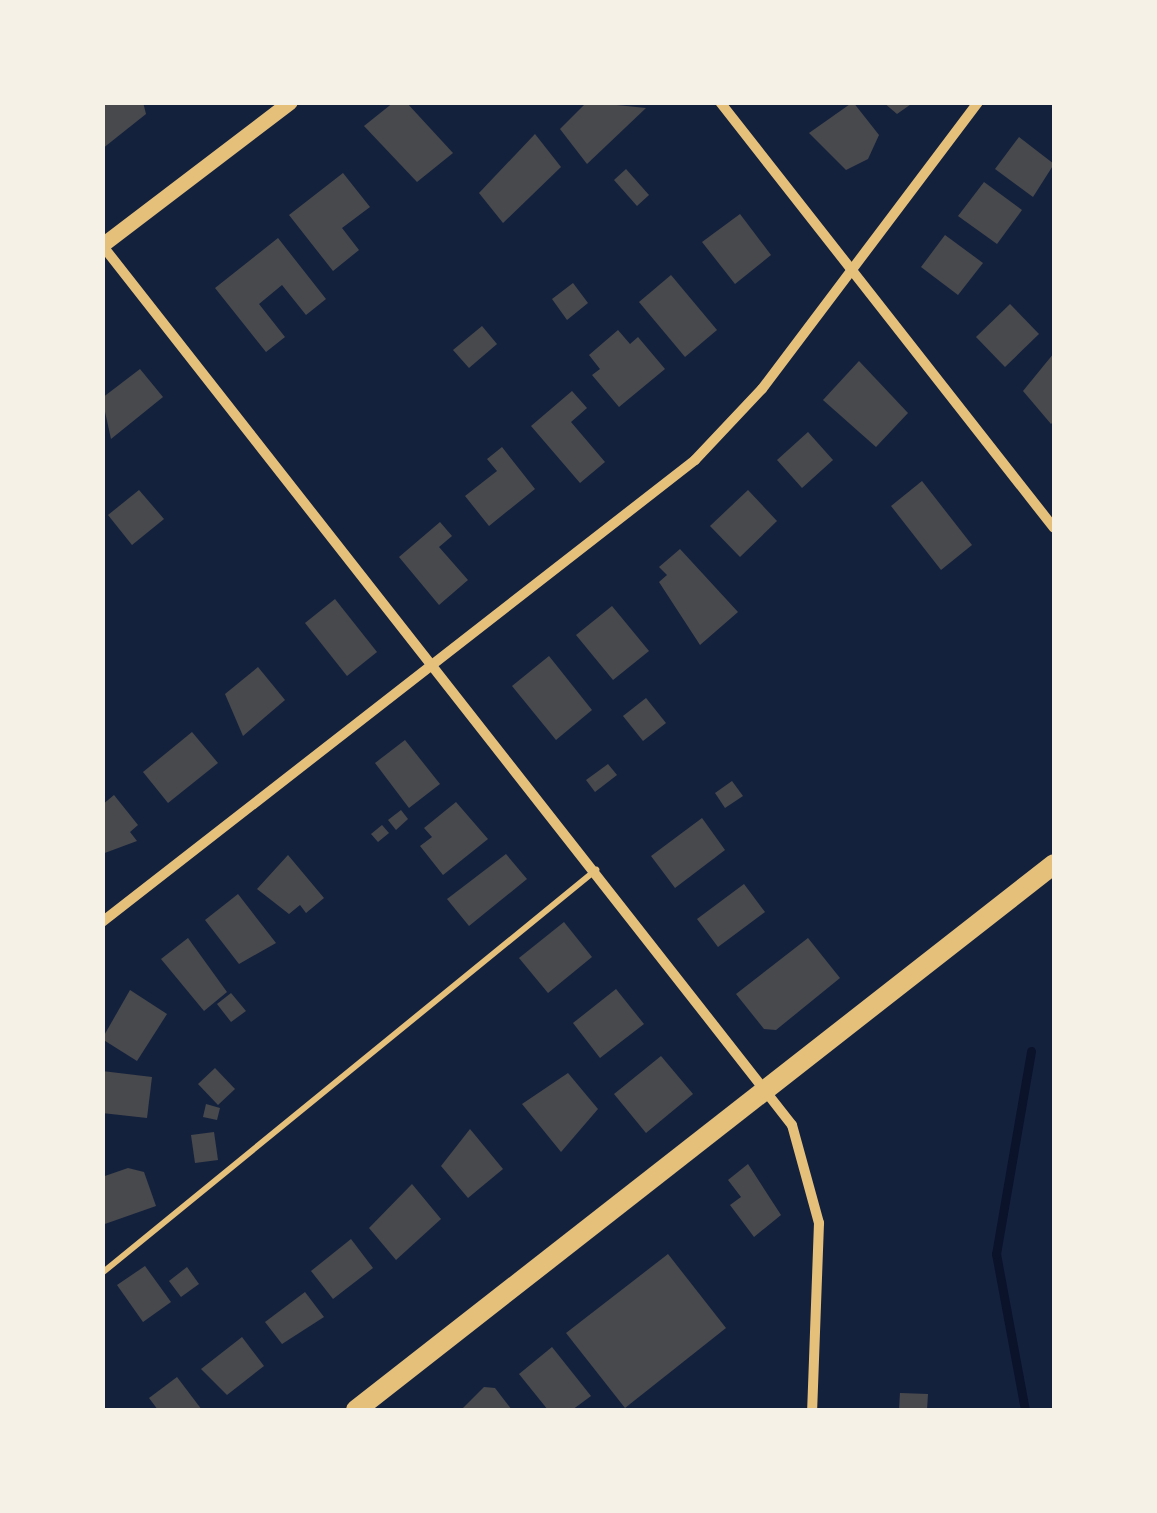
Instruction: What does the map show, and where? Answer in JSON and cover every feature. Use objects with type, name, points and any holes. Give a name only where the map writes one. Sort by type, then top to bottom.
[{"type":"main road","points":[[356,1410],[1054,864]]},
{"type":"street","points":[[290,102],[103,245],[769,1089],[815,1188],[812,1410]]},
{"type":"street","points":[[720,102],[1054,528]]},
{"type":"street","points":[[102,922],[695,460],[852,271],[978,102]]},
{"type":"lane","points":[[102,1273],[597,870]]},
{"type":"building","points":[[102,102],[143,102],[146,114],[102,149]]},
{"type":"building","points":[[394,102],[406,102],[453,153],[417,182],[364,126]]},
{"type":"building","points":[[587,102],[646,108],[587,164],[560,129]]},
{"type":"building","points":[[853,102],[879,135],[868,159],[846,170],[809,133]]},
{"type":"building","points":[[883,102],[914,102],[897,114]]},
{"type":"building","points":[[535,134],[561,167],[503,223],[479,193]]},
{"type":"building","points":[[1019,137],[1054,164],[1033,197],[995,169]]},
{"type":"building","points":[[626,169],[649,195],[637,206],[614,180]]},
{"type":"building","points":[[343,173],[370,207],[342,228],[359,250],[333,271],[289,215]]},
{"type":"building","points":[[984,182],[1022,210],[997,244],[958,216]]},
{"type":"building","points":[[740,214],[771,255],[735,284],[702,242]]},
{"type":"building","points":[[945,235],[983,263],[958,295],[921,267]]},
{"type":"building","points":[[278,238],[326,299],[306,315],[282,285],[259,304],[285,337],[266,352],[215,288]]},
{"type":"building","points":[[671,275],[717,330],[685,357],[639,302]]},
{"type":"building","points":[[573,283],[588,303],[567,320],[552,299]]},
{"type":"building","points":[[1010,304],[1039,334],[1005,367],[976,337]]},
{"type":"building","points":[[482,326],[497,344],[469,368],[453,350]]},
{"type":"building","points":[[618,330],[630,344],[638,337],[665,369],[619,407],[592,375],[600,369],[589,355]]},
{"type":"building","points":[[1054,353],[1054,421],[1051,424],[1023,391]]},
{"type":"building","points":[[859,361],[908,413],[876,447],[823,400]]},
{"type":"building","points":[[140,369],[163,397],[111,439],[102,398]]},
{"type":"building","points":[[572,391],[587,408],[571,422],[605,462],[580,483],[531,426]]},
{"type":"building","points":[[808,432],[833,460],[802,488],[777,460]]},
{"type":"building","points":[[502,447],[535,489],[489,526],[465,496],[497,471],[487,459]]},
{"type":"building","points":[[922,481],[972,545],[941,570],[891,506]]},
{"type":"building","points":[[139,490],[164,519],[132,545],[108,515]]},
{"type":"building","points":[[748,490],[777,521],[740,557],[710,526]]},
{"type":"building","points":[[440,522],[452,536],[439,547],[468,580],[439,605],[399,557]]},
{"type":"building","points":[[680,549],[738,612],[700,645],[659,582],[667,575],[659,567]]},
{"type":"building","points":[[335,599],[377,652],[347,676],[305,623]]},
{"type":"building","points":[[612,606],[649,651],[613,680],[576,635]]},
{"type":"building","points":[[549,656],[592,710],[556,740],[512,686]]},
{"type":"building","points":[[258,667],[285,700],[243,736],[225,694]]},
{"type":"building","points":[[646,698],[666,723],[643,741],[623,716]]},
{"type":"building","points":[[192,732],[218,763],[168,803],[143,772]]},
{"type":"building","points":[[405,740],[440,784],[409,808],[375,763]]},
{"type":"building","points":[[608,764],[617,775],[595,792],[586,780]]},
{"type":"building","points":[[732,781],[743,796],[725,808],[715,793]]},
{"type":"building","points":[[114,795],[138,825],[130,832],[137,841],[102,854],[102,805]]},
{"type":"building","points":[[456,802],[488,839],[443,875],[420,846],[432,837],[424,828]]},
{"type":"building","points":[[401,810],[408,819],[396,830],[388,820]]},
{"type":"building","points":[[702,818],[725,850],[675,888],[651,856]]},
{"type":"building","points":[[382,825],[389,833],[378,842],[371,834]]},
{"type":"building","points":[[506,854],[527,879],[469,926],[447,899]]},
{"type":"building","points":[[288,855],[324,898],[306,913],[300,905],[289,914],[257,889]]},
{"type":"building","points":[[744,884],[765,912],[718,947],[697,919]]},
{"type":"building","points":[[238,894],[276,943],[239,964],[205,920]]},
{"type":"building","points":[[564,922],[592,957],[548,993],[519,958]]},
{"type":"building","points":[[188,938],[227,992],[204,1011],[161,959]]},
{"type":"building","points":[[808,938],[840,978],[776,1030],[764,1029],[736,994]]},
{"type":"building","points":[[616,989],[644,1024],[600,1058],[573,1023]]},
{"type":"building","points":[[130,990],[167,1014],[137,1061],[102,1039]]},
{"type":"building","points":[[231,993],[246,1011],[231,1022],[217,1004]]},
{"type":"building","points":[[661,1056],[693,1094],[646,1133],[614,1094]]},
{"type":"building","points":[[215,1068],[235,1089],[218,1105],[198,1084]]},
{"type":"building","points":[[102,1071],[152,1077],[147,1118],[102,1113]]},
{"type":"building","points":[[568,1073],[598,1109],[561,1152],[522,1104]]},
{"type":"building","points":[[206,1104],[220,1108],[217,1120],[203,1117]]},
{"type":"building","points":[[470,1129],[503,1169],[468,1198],[441,1166]]},
{"type":"building","points":[[214,1132],[218,1160],[195,1163],[191,1135]]},
{"type":"building","points":[[748,1164],[781,1215],[754,1237],[730,1205],[741,1197],[728,1180]]},
{"type":"building","points":[[128,1168],[144,1172],[156,1206],[102,1225],[102,1177]]},
{"type":"building","points":[[412,1184],[441,1219],[396,1260],[369,1228]]},
{"type":"building","points":[[351,1239],[373,1268],[333,1299],[311,1271]]},
{"type":"building","points":[[668,1254],[726,1328],[625,1408],[566,1333]]},
{"type":"building","points":[[145,1266],[171,1302],[143,1322],[117,1285]]},
{"type":"building","points":[[187,1267],[199,1284],[181,1297],[169,1281]]},
{"type":"building","points":[[305,1292],[324,1317],[282,1344],[265,1322]]},
{"type":"building","points":[[242,1337],[264,1366],[227,1395],[201,1369]]},
{"type":"building","points":[[552,1347],[591,1396],[572,1410],[548,1410],[519,1374]]},
{"type":"building","points":[[177,1377],[202,1410],[158,1410],[149,1398]]},
{"type":"building","points":[[484,1387],[495,1388],[512,1410],[461,1410]]},
{"type":"building","points":[[900,1393],[928,1394],[927,1410],[899,1410]]},
{"type":"waterway","points":[[1025,1410],[996,1254],[1031,1051]]}]
